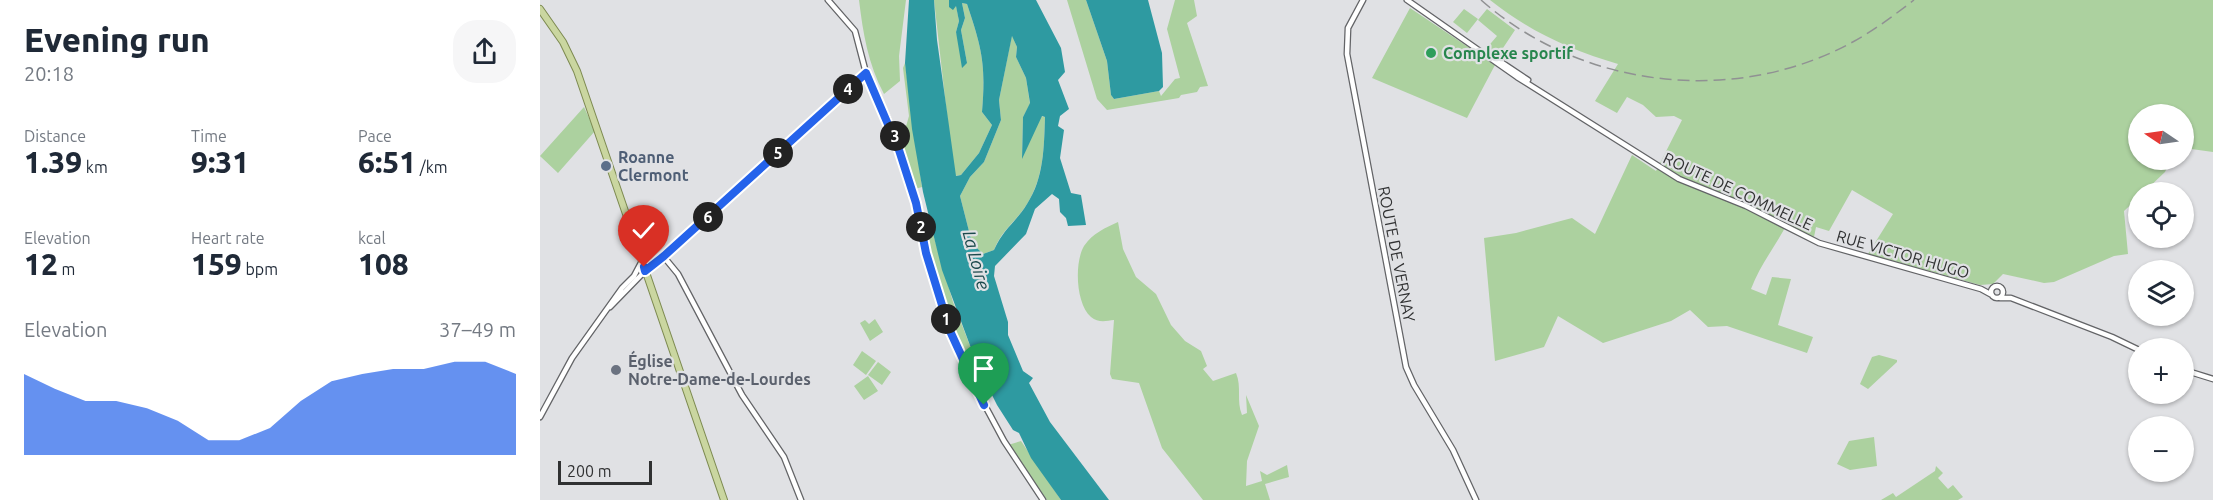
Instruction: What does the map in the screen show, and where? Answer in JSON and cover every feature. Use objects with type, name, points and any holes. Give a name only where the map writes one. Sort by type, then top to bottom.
[{"type":"main road","points":[[540,9],[567,50],[588,103],[724,500]]},
{"type":"street","points":[[828,0],[855,31],[866,73],[899,150],[916,203],[935,285],[967,372],[1004,441],[1043,500]]},
{"type":"street","name":"ROUTE DE VERNAY","points":[[1363,0],[1348,28],[1347,54],[1406,367],[1414,385],[1453,450],[1476,500]]},
{"type":"street","name":"ROUTE DE COMMELLE","points":[[1407,0],[1517,77],[1558,101],[1656,166],[1746,206],[1819,243]]},
{"type":"street","points":[[610,307],[645,271],[866,73]]},
{"type":"street","name":"RUE VICTOR HUGO","points":[[1819,243],[1981,289],[1992,295]]},
{"type":"street","points":[[664,256],[678,274],[732,377],[781,451],[801,500]]},
{"type":"street","points":[[540,417],[572,358],[622,288],[634,276],[642,261]]},
{"type":"street","points":[[634,276],[645,271]]},
{"type":"street","points":[[635,282],[650,285]]},
{"type":"street","points":[[2011,298],[1992,295],[1992,288],[2000,286],[2011,298],[2128,345]]},
{"type":"street","name":"RUE VICTOR HUGO","points":[[1981,289],[1992,288]]},
{"type":"street","points":[[2000,298],[2004,292]]},
{"type":"street","points":[[2194,373],[2213,379]]},
{"type":"green space","points":[[859,0],[906,0],[899,56],[900,81],[884,94],[867,48]]},
{"type":"green space","points":[[934,0],[949,0],[949,7],[956,5],[959,21],[956,32],[967,63],[961,30],[965,18],[962,3],[967,4],[982,57],[982,112],[992,125],[979,153],[961,175],[955,176],[952,160]]},
{"type":"green space","points":[[1067,0],[1086,0],[1107,61],[1111,95],[1114,99],[1159,91],[1161,96],[1175,79],[1180,78],[1167,29],[1175,0],[1194,0],[1197,16],[1187,23],[1208,86],[1200,87],[1197,92],[1181,95],[1179,98],[1107,110],[1097,99]]},
{"type":"green space","points":[[1490,0],[2213,0],[2213,152],[2194,149],[2194,104],[2128,104],[2128,170],[2166,170],[2154,182],[2128,182],[2128,207],[2124,211],[2128,254],[2114,256],[2054,282],[2044,283],[2003,274],[1993,284],[1980,285],[1868,254],[1893,214],[1852,190],[1829,231],[1816,227],[1814,237],[1787,224],[1751,289],[1766,295],[1772,277],[1791,279],[1778,325],[1813,337],[1807,353],[1727,326],[1708,327],[1690,310],[1671,321],[1603,343],[1558,316],[1544,347],[1495,361],[1484,238],[1516,233],[1572,218],[1595,234],[1632,155],[1656,171],[1682,120],[1674,116],[1656,117],[1643,105],[1627,97],[1617,113],[1595,101],[1618,64],[1551,38]]},
{"type":"green space","name":"Complexe sportif","points":[[1410,8],[1495,65],[1467,118],[1372,78]]},
{"type":"green space","points":[[1464,9],[1478,19],[1467,33],[1453,22]]},
{"type":"green space","points":[[1487,9],[1515,30],[1497,57],[1486,49],[1497,36],[1478,20]]},
{"type":"green space","points":[[1012,35],[1017,47],[1016,57],[1026,78],[1030,104],[1023,117],[1022,157],[1041,116],[1045,117],[1042,162],[1037,183],[1027,204],[1001,236],[994,250],[983,254],[972,243],[960,196],[970,177],[984,162],[1001,120],[999,100]]},
{"type":"green space","points":[[905,63],[922,187],[915,189],[901,144],[909,116],[903,68]]},
{"type":"green space","points":[[584,107],[595,131],[558,173],[540,156]]},
{"type":"green space","points":[[1118,222],[1123,249],[1136,277],[1156,294],[1171,325],[1185,341],[1201,351],[1207,366],[1203,369],[1213,381],[1236,373],[1242,415],[1247,413],[1246,395],[1259,426],[1247,461],[1246,486],[1262,481],[1260,471],[1267,475],[1287,465],[1289,477],[1265,484],[1270,500],[1203,500],[1162,448],[1139,383],[1112,379],[1110,374],[1114,320],[1096,320],[1086,311],[1082,303],[1078,273],[1084,246],[1100,231]]},
{"type":"green space","points":[[932,230],[953,302],[981,374],[973,378],[951,322],[927,244],[925,232]]},
{"type":"green space","points":[[875,319],[883,332],[870,341],[860,323],[865,320],[869,324]]},
{"type":"green space","points":[[862,351],[876,361],[866,375],[853,365]]},
{"type":"green space","points":[[1879,355],[1897,360],[1897,362],[1868,389],[1860,384],[1872,357]]},
{"type":"green space","points":[[878,362],[891,372],[882,385],[868,375]]},
{"type":"green space","points":[[868,376],[878,391],[864,400],[854,386]]},
{"type":"green space","points":[[1874,437],[1877,466],[1850,470],[1837,464],[1849,441]]},
{"type":"green space","points":[[1021,441],[1061,500],[1047,500],[1008,445]]},
{"type":"green space","points":[[1936,466],[1943,473],[1938,478],[1948,489],[1953,485],[1963,497],[1958,500],[1881,500],[1893,493],[1896,497],[1935,471]]},
{"type":"water","name":"La Loire","points":[[909,0],[934,0],[937,40],[956,176],[961,175],[979,153],[992,125],[982,112],[982,57],[967,4],[962,3],[965,18],[961,30],[967,63],[962,68],[956,32],[959,21],[956,6],[953,10],[949,7],[949,0],[1036,0],[1061,48],[1065,72],[1058,80],[1069,109],[1060,116],[1058,126],[1064,130],[1060,158],[1071,193],[1081,195],[1086,225],[1068,226],[1066,218],[1060,212],[1059,199],[1052,194],[1035,209],[1026,234],[995,266],[994,276],[1008,322],[1008,335],[1023,371],[1033,378],[1029,383],[1050,422],[1109,500],[1061,500],[1031,458],[1019,433],[1013,430],[997,405],[978,367],[942,270],[923,192],[912,129],[905,63]],"holes":[[[1012,36],[1017,47],[1016,57],[1026,78],[1030,103],[1023,117],[1022,159],[1042,116],[1045,117],[1042,162],[1037,184],[1027,204],[1001,236],[994,250],[983,254],[972,243],[960,196],[970,177],[984,162],[1001,120],[999,100]]]},
{"type":"water","points":[[1086,0],[1148,0],[1162,53],[1163,87],[1159,91],[1114,99],[1111,95],[1107,61]]},
{"type":"railway","points":[[1481,0],[1521,30],[1564,53],[1611,69],[1659,78],[1708,81],[1756,76],[1804,64],[1858,39],[1914,0]]},
{"type":"place","name":"Complexe sportif","points":[[1431,53]]},
{"type":"place","name":"Roanne Clermont","points":[[606,166]]},
{"type":"place","name":"Église Notre-Dame-de-Lourdes","points":[[616,370]]},
{"type":"route","points":[[644,267],[645,271],[664,256],[866,73],[889,121],[911,186],[926,253],[950,331],[984,405]]}]
